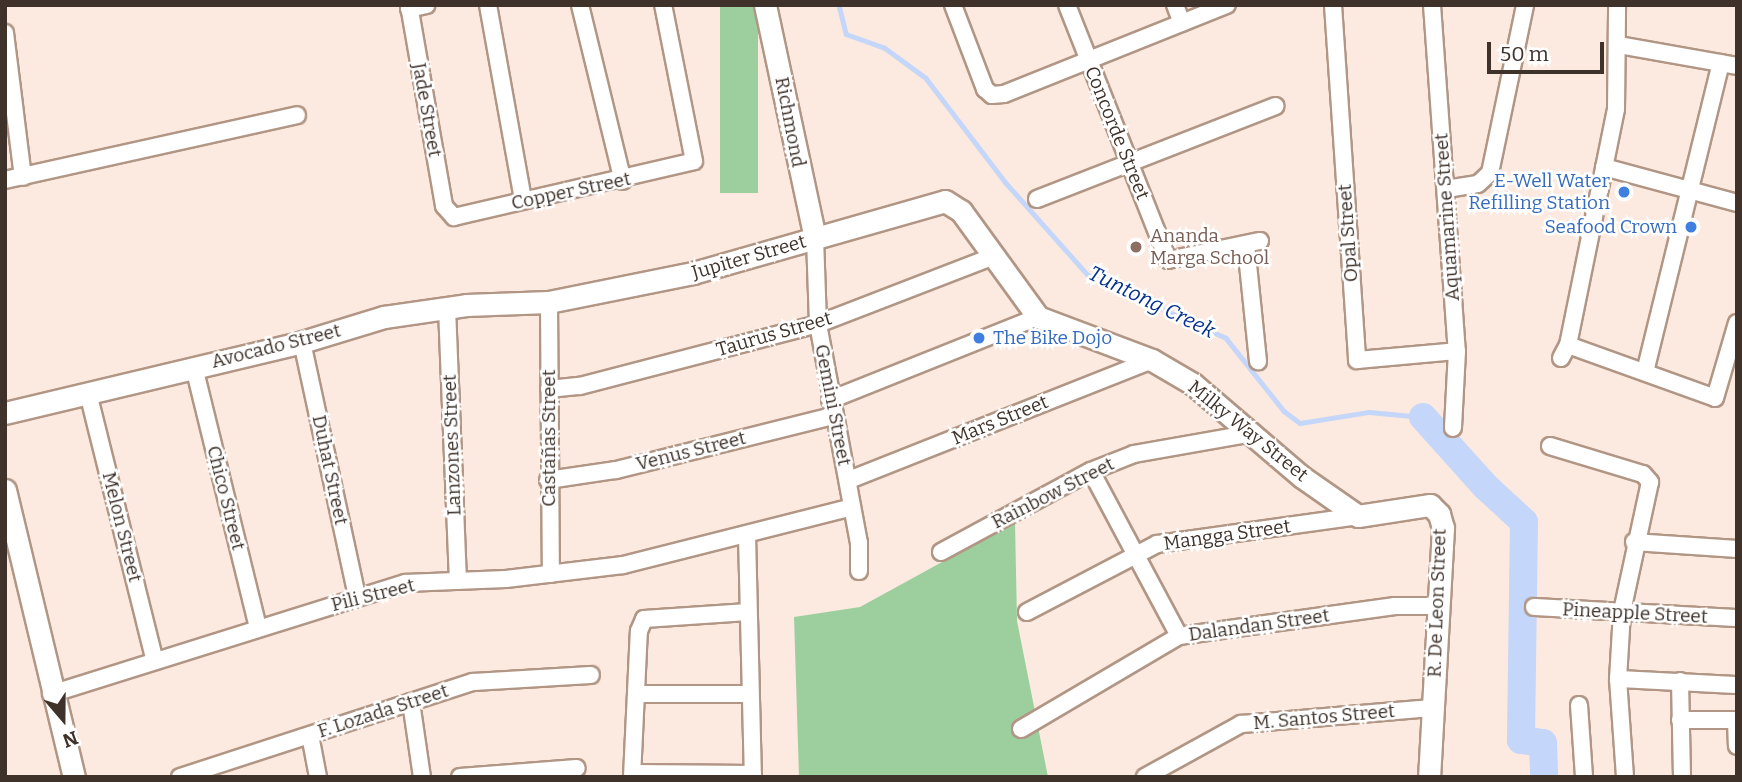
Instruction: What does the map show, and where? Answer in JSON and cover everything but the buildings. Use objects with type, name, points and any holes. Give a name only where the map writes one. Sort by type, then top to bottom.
[{"type":"street","points":[[409,7],[427,5]]},
{"type":"street","points":[[488,5],[523,200]]},
{"type":"street","points":[[580,5],[622,181]]},
{"type":"street","name":"Copper Street","points":[[449,213],[454,217],[523,200],[622,181],[694,162],[663,5]]},
{"type":"street","name":"Richmond","points":[[765,5],[815,238]]},
{"type":"street","points":[[953,5],[985,89],[992,95],[1004,94],[1227,5]]},
{"type":"street","name":"Concorde Street","points":[[1067,5],[1168,260],[1253,243],[1258,361]]},
{"type":"street","points":[[1175,5],[1182,23]]},
{"type":"street","name":"Opal Street","points":[[1334,5],[1357,360],[1457,351]]},
{"type":"street","name":"Aquamarine Street","points":[[1432,5],[1457,351],[1453,428]]},
{"type":"street","points":[[1446,189],[1478,184],[1490,173],[1525,5]]},
{"type":"street","points":[[1617,5],[1619,45],[1616,109],[1564,351],[1645,372],[1715,398],[1737,323]]},
{"type":"street","name":"Jade Street","points":[[409,7],[444,206],[449,213]]},
{"type":"street","points":[[5,33],[6,66],[23,177]]},
{"type":"street","points":[[1619,45],[1729,64],[1687,190],[1645,372]]},
{"type":"street","points":[[1037,199],[1276,106]]},
{"type":"street","points":[[5,180],[297,115]]},
{"type":"street","points":[[1604,167],[1737,203]]},
{"type":"street","name":"Jupiter Street","points":[[549,302],[693,273],[945,201],[961,211],[992,257]]},
{"type":"street","name":"Gemini Street","points":[[815,238],[817,324],[831,408],[849,480],[859,571]]},
{"type":"street","points":[[992,257],[1038,317]]},
{"type":"street","name":"Taurus Street","points":[[549,389],[580,386],[817,324],[992,257]]},
{"type":"street","name":"Avocado Street","points":[[5,413],[302,342],[384,317],[447,308],[549,302]]},
{"type":"street","name":"Castañas Street","points":[[549,302],[548,480],[551,574]]},
{"type":"street","name":"Lanzones Street","points":[[447,308],[458,581]]},
{"type":"street","name":"Milky Way Street","points":[[1038,317],[1152,360],[1193,384],[1302,477],[1358,516]]},
{"type":"street","name":"Venus Street","points":[[548,480],[616,470],[831,408],[1038,317]]},
{"type":"street","name":"Duhat Street","points":[[302,342],[357,597]]},
{"type":"street","name":"Mars Street","points":[[849,480],[1152,360]]},
{"type":"street","name":"Chico Street","points":[[194,367],[258,628]]},
{"type":"street","name":"Melon Street","points":[[88,393],[155,661]]},
{"type":"street","name":"Rainbow Street","points":[[941,552],[1091,471],[1134,454],[1253,433]]},
{"type":"street","points":[[1550,446],[1648,477],[1649,488],[1634,542],[1622,612],[1618,679],[1625,777]]},
{"type":"street","points":[[1091,471],[1133,555],[1179,636]]},
{"type":"street","points":[[5,490],[51,694],[74,777]]},
{"type":"street","name":"R. De Leon Street","points":[[1358,516],[1430,505],[1439,514],[1443,528],[1429,777]]},
{"type":"street","points":[[748,612],[644,619],[632,775],[753,775],[747,536],[852,507]]},
{"type":"street","name":"Mangga Street","points":[[1027,612],[1157,544],[1358,516]]},
{"type":"street","name":"Pili Street","points":[[51,694],[405,583],[551,574],[623,565],[747,536]]},
{"type":"street","points":[[1634,542],[1737,549]]},
{"type":"street","name":"Dalandan Street","points":[[1021,729],[1179,636],[1395,606],[1438,606]]},
{"type":"street","name":"Pineapple Street","points":[[1534,607],[1737,618]]},
{"type":"street","name":"F. Lozada Street","points":[[180,777],[473,682],[591,675]]},
{"type":"street","points":[[1618,679],[1737,685]]},
{"type":"street","points":[[1680,681],[1682,777]]},
{"type":"street","points":[[637,694],[750,694]]},
{"type":"street","points":[[411,702],[422,777]]},
{"type":"street","points":[[1579,705],[1584,777]]},
{"type":"street","name":"M. Santos Street","points":[[1145,777],[1241,724],[1432,708]]},
{"type":"street","points":[[1680,720],[1736,720],[1737,746]]},
{"type":"street","points":[[310,735],[318,777]]},
{"type":"street","points":[[460,777],[577,768]]},
{"type":"green space","points":[[720,5],[758,5],[758,193],[720,193]]},
{"type":"green space","points":[[1015,522],[1017,621],[1048,777],[799,777],[794,617],[860,607]]},
{"type":"waterway","name":"Tuntong Creek","points":[[839,5],[846,34],[885,48],[926,78],[1006,183],[1088,275],[1226,338],[1284,411],[1300,423],[1369,412],[1423,417]]},
{"type":"waterway","name":"Tuntong Creek","points":[[1423,417],[1485,486],[1524,522],[1521,740],[1543,743],[1544,777]]},
{"type":"place","name":"E-Well Water Refilling Station","points":[[1624,192]]},
{"type":"place","name":"Seafood Crown","points":[[1691,227]]},
{"type":"place","name":"Ananda Marga School","points":[[1136,247]]},
{"type":"place","name":"The Bike Dojo","points":[[979,338]]}]
